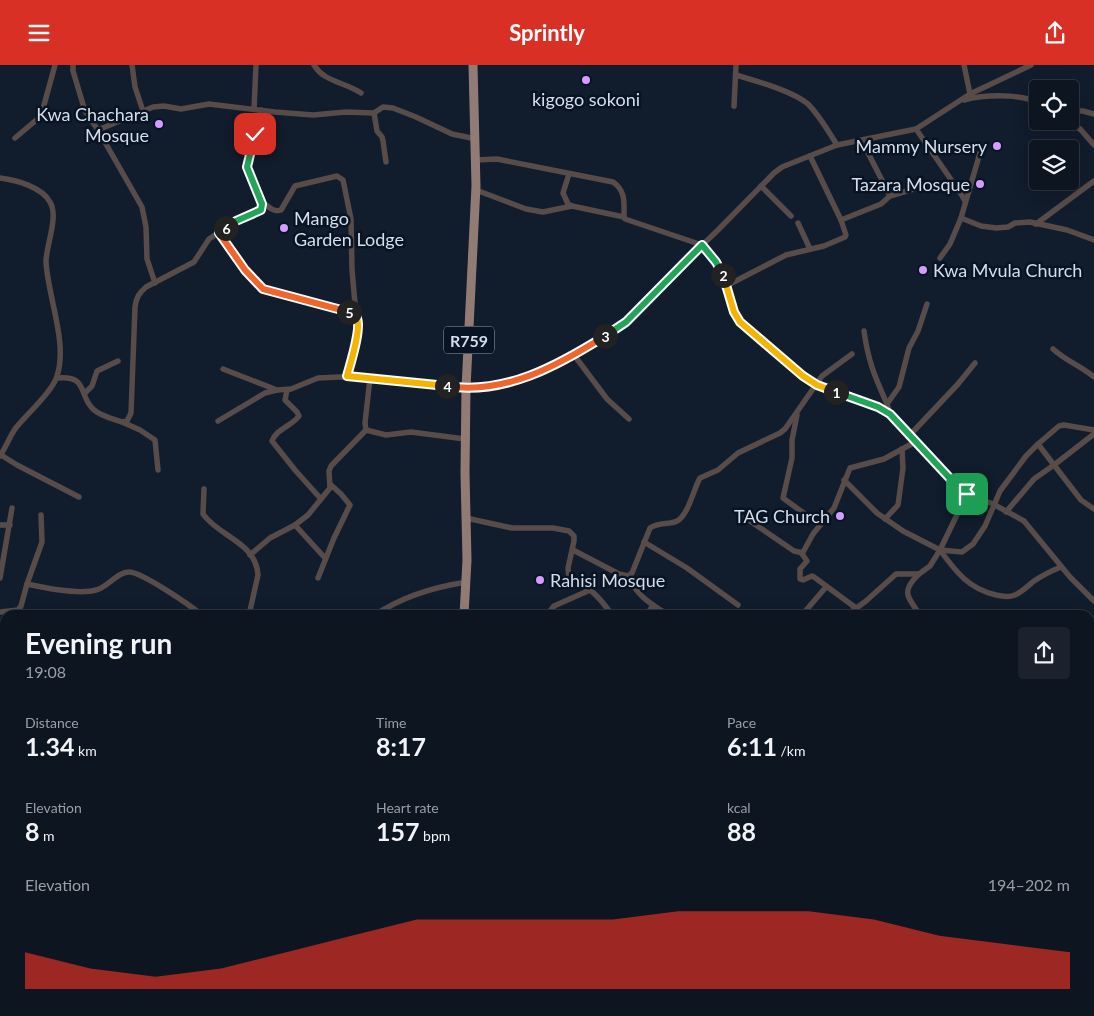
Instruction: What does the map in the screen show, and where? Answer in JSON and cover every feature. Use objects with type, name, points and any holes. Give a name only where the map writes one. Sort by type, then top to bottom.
[{"type":"main road","name":"R759","points":[[464,610],[467,582],[466,388],[476,191],[473,65]]},
{"type":"street","points":[[15,138],[41,116],[55,65]]},
{"type":"street","points":[[73,65],[73,71],[85,111],[132,187],[142,207],[146,227],[147,259],[155,283]]},
{"type":"street","points":[[132,65],[135,87],[143,111]]},
{"type":"street","points":[[122,422],[127,421],[131,413],[137,298],[146,287],[194,262],[209,239],[236,221],[258,213],[262,207],[247,167],[257,110],[256,65]]},
{"type":"street","points":[[314,65],[325,77],[349,85],[361,93]]},
{"type":"street","points":[[734,106],[736,65]]},
{"type":"street","points":[[964,65],[970,94]]},
{"type":"street","points":[[218,421],[265,393],[287,390],[318,378],[347,376],[466,388],[491,387],[517,380],[574,355],[626,322],[782,167],[837,145],[916,129],[970,94],[1031,65]]},
{"type":"street","points":[[736,75],[773,88],[806,103],[818,115],[837,145]]},
{"type":"street","points":[[957,102],[976,97],[1000,96],[1023,97],[1029,99]]},
{"type":"street","points":[[98,130],[153,107],[164,106],[181,109],[209,104],[313,115],[346,111],[374,113],[383,107],[393,108],[452,134],[476,139]]},
{"type":"street","points":[[1079,111],[1094,114]]},
{"type":"street","points":[[374,113],[377,131],[383,141],[386,162]]},
{"type":"street","points":[[1079,128],[1094,145]]},
{"type":"street","points":[[916,129],[965,201]]},
{"type":"street","points":[[862,141],[890,196]]},
{"type":"street","points":[[940,258],[950,244],[961,218],[982,146]]},
{"type":"street","points":[[726,286],[775,260],[824,246],[846,236],[841,221],[810,156]]},
{"type":"street","points":[[476,160],[501,160],[614,182],[622,192],[624,217]]},
{"type":"street","points":[[569,174],[563,193],[572,206]]},
{"type":"street","points":[[260,200],[272,210],[282,210],[295,186],[337,175],[343,180],[351,219],[352,270],[356,315],[358,318],[358,329],[347,376]]},
{"type":"street","points":[[0,178],[24,184],[44,196],[52,205],[53,217],[46,260],[49,288],[60,341],[60,364],[57,378],[15,430],[0,455],[79,497]]},
{"type":"street","points":[[1036,224],[1094,181]]},
{"type":"street","points":[[761,186],[791,216]]},
{"type":"street","points":[[841,221],[881,204],[890,196],[924,186]]},
{"type":"street","points":[[476,191],[526,209],[543,211],[572,206],[624,217],[631,222],[702,245],[716,262],[734,312],[740,322],[803,376],[817,385],[878,407],[890,414],[914,442],[958,487],[967,494],[993,504],[1028,525],[1061,567],[1094,601]]},
{"type":"street","points":[[961,218],[981,226],[996,228],[1008,227],[1015,223],[1024,222],[1067,230],[1094,240]]},
{"type":"street","points":[[798,223],[810,249]]},
{"type":"street","points":[[219,233],[245,270],[263,289],[356,315]]},
{"type":"street","points":[[888,404],[899,387],[909,348],[918,331],[927,304]]},
{"type":"street","points":[[864,331],[868,357],[874,375],[888,404],[890,414]]},
{"type":"street","points":[[1053,349],[1063,359],[1094,377]]},
{"type":"street","points":[[573,550],[619,574],[628,575],[634,570],[650,528],[658,524],[675,522],[683,516],[700,478],[718,470],[738,453],[785,429],[822,376],[852,354]]},
{"type":"street","points":[[574,355],[607,399],[629,419]]},
{"type":"street","points":[[85,393],[92,386],[95,375],[100,369],[118,361]]},
{"type":"street","points":[[909,436],[975,363]]},
{"type":"street","points":[[223,369],[277,390]]},
{"type":"street","points":[[57,378],[63,377],[75,380],[82,386],[88,404],[95,411],[140,430],[155,440],[158,469]]},
{"type":"street","points":[[366,430],[364,423],[370,378]]},
{"type":"street","points":[[287,390],[284,397],[285,400],[299,416],[275,434],[272,441],[321,499]]},
{"type":"street","points":[[798,410],[792,440],[792,458],[783,499],[820,525]]},
{"type":"street","points":[[844,480],[884,519],[909,535],[940,550],[962,552],[973,544],[985,526],[1000,491],[1026,455],[1059,426],[1094,429]]},
{"type":"street","points":[[366,430],[386,435],[411,432],[466,439]]},
{"type":"street","points":[[250,555],[270,537],[295,525],[308,515],[329,490],[331,485],[329,471],[331,466],[366,430]]},
{"type":"street","points":[[1006,512],[1034,479],[1094,434]]},
{"type":"street","points":[[802,553],[820,525],[834,508],[848,470],[852,467],[884,459],[914,442]]},
{"type":"street","points":[[1038,444],[1081,499],[1094,509]]},
{"type":"street","points":[[884,519],[898,507],[902,482],[902,449]]},
{"type":"street","points":[[318,578],[325,558],[350,505],[331,485]]},
{"type":"street","points":[[204,489],[203,514],[240,542],[258,569],[250,610]]},
{"type":"street","points":[[916,610],[907,593],[910,583],[930,566],[940,550],[967,494]]},
{"type":"street","points":[[0,578],[12,508]]},
{"type":"street","points":[[16,610],[20,609],[42,542],[41,515]]},
{"type":"street","points":[[739,517],[750,521],[794,551],[802,553]]},
{"type":"street","points":[[466,519],[521,529],[559,528],[569,531],[574,536],[573,550],[568,568],[568,579],[590,590],[608,610]]},
{"type":"street","points":[[0,525],[10,525]]},
{"type":"street","points":[[295,525],[325,558]]},
{"type":"street","points":[[644,542],[687,568],[738,605]]},
{"type":"street","points":[[940,550],[959,574],[974,587],[981,591],[1004,597],[1017,593],[1046,573],[1061,567]]},
{"type":"street","points":[[802,553],[802,556],[807,561],[800,569],[800,579],[814,577],[856,608]]},
{"type":"street","points":[[27,584],[73,591],[95,590],[129,572],[142,576],[194,610]]},
{"type":"street","points":[[853,610],[896,575],[919,574]]},
{"type":"street","points":[[628,575],[636,591],[660,610]]},
{"type":"street","points":[[382,610],[439,586],[467,582]]},
{"type":"street","points":[[806,610],[826,587]]},
{"type":"street","points":[[551,610],[554,606],[590,590]]},
{"type":"street","points":[[650,610],[653,605]]},
{"type":"place","name":"kigogo sokoni","points":[[586,80]]},
{"type":"place","name":"Kwa Chachara Mosque","points":[[159,124]]},
{"type":"place","name":"Mammy Nursery","points":[[997,146]]},
{"type":"place","name":"Tazara Mosque","points":[[980,184]]},
{"type":"place","name":"Mango Garden Lodge","points":[[284,228]]},
{"type":"place","name":"Kwa Mvula Church","points":[[923,270]]},
{"type":"place","name":"TAG Church","points":[[840,516]]},
{"type":"place","name":"Rahisi Mosque","points":[[540,580]]},
{"type":"route","points":[[255,134],[247,167],[262,204],[261,210],[258,213],[236,221],[219,233],[245,270],[263,289],[356,315],[358,318],[358,329],[347,376],[404,380],[466,388],[491,387],[517,380],[574,355],[626,322],[702,245],[722,272],[734,312],[740,322],[803,376],[817,385],[878,407],[890,414],[914,442],[967,494]]}]
